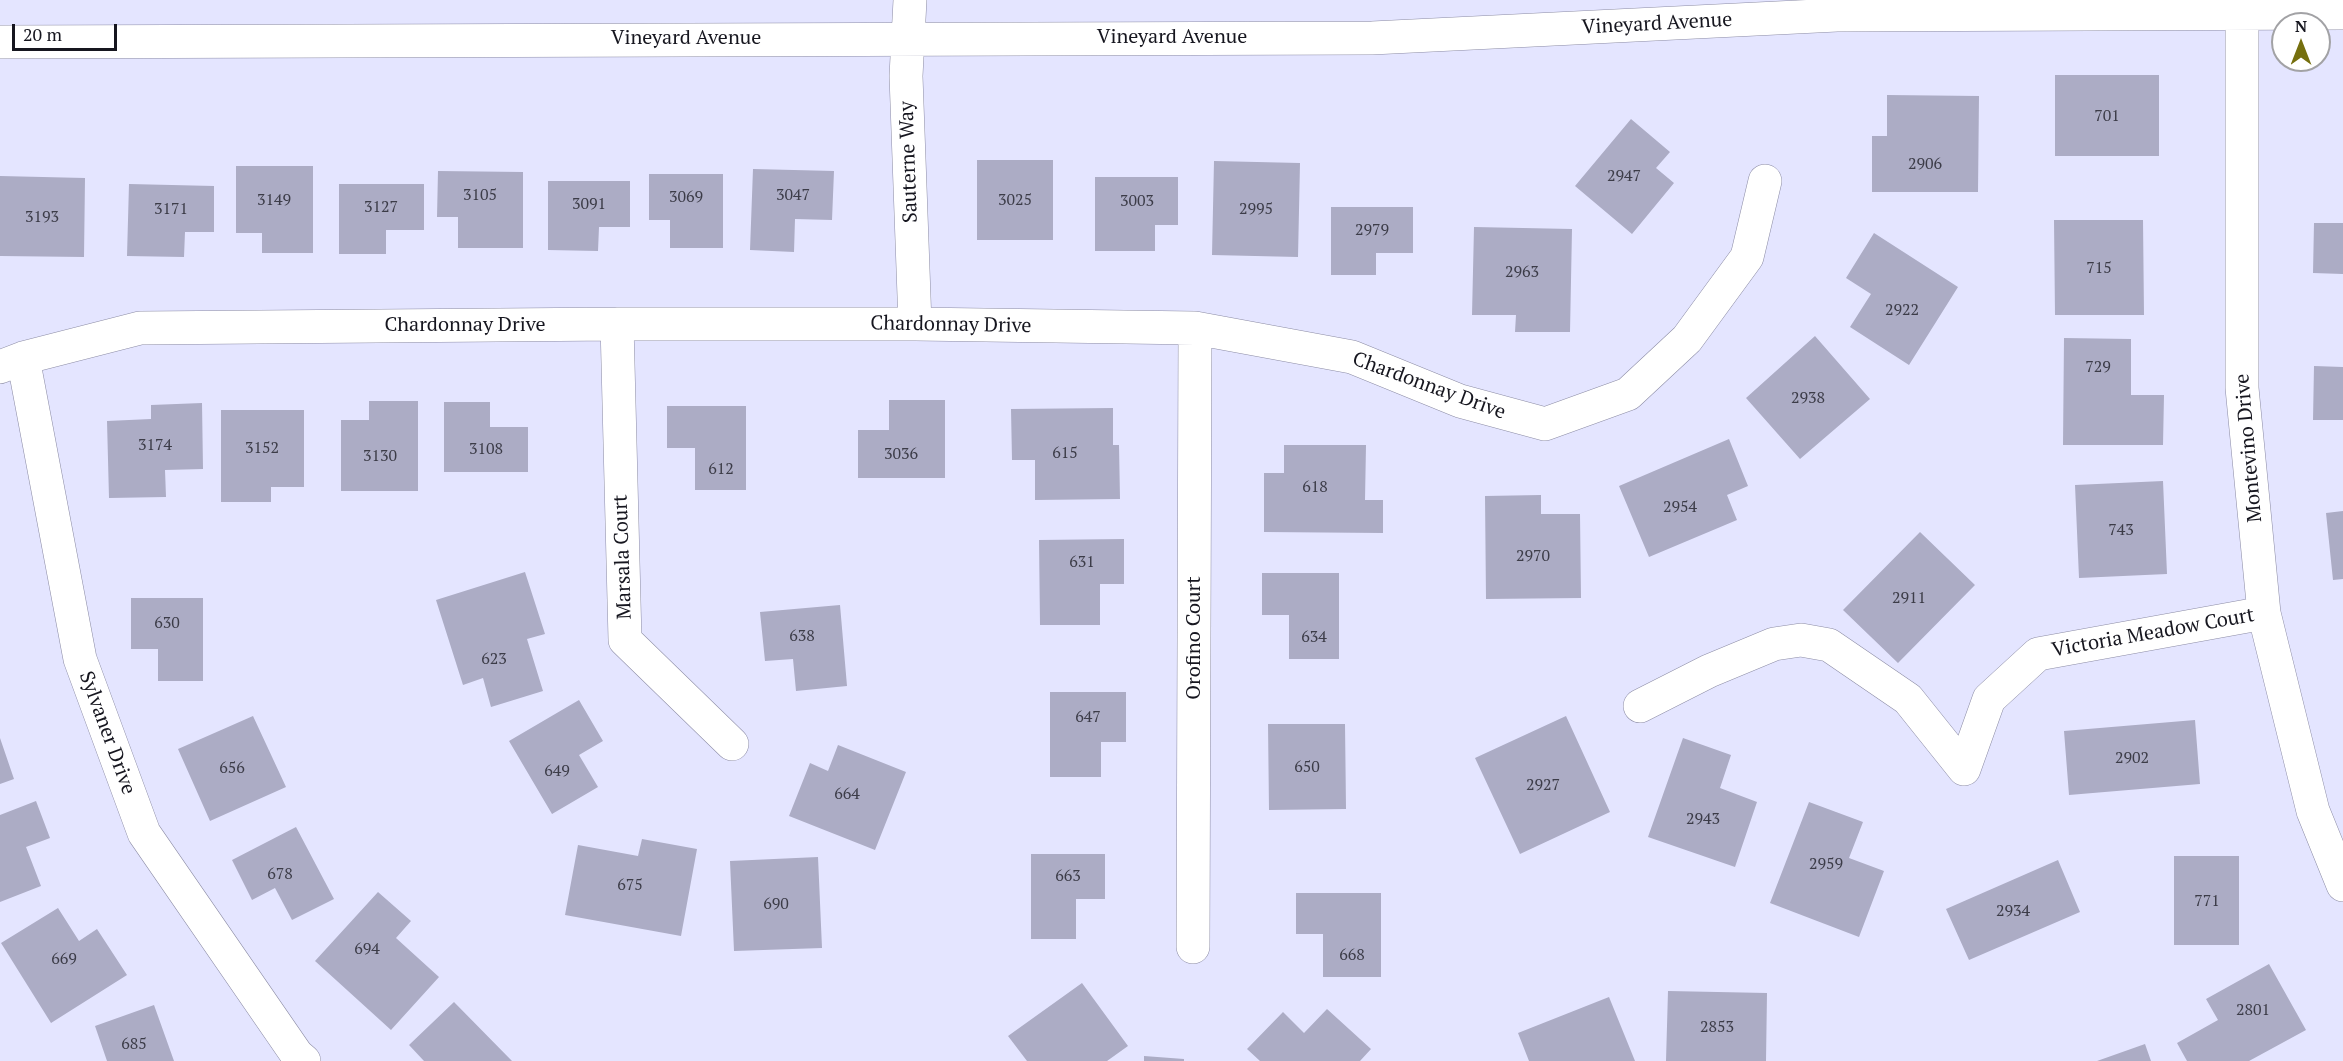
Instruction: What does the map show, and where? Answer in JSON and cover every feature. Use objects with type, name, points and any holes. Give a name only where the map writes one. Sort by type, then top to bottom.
[{"type":"street","name":"Sauterne Way","points":[[910,0],[906,76],[915,324]]},
{"type":"street","name":"Vineyard Avenue","points":[[0,42],[908,37],[1372,38],[1837,15],[2242,6],[2343,13]]},
{"type":"street","name":"Montevino Drive","points":[[2242,6],[2242,388],[2264,612],[2313,811],[2343,885]]},
{"type":"street","name":"Chardonnay Drive","points":[[12,362],[140,328],[915,324],[1194,328],[1352,357],[1460,401],[1545,424],[1628,394],[1687,339],[1748,256],[1765,181]]},
{"type":"street","name":"Marsala Court","points":[[617,324],[625,640],[732,744]]},
{"type":"street","name":"Orofino Court","points":[[1193,947],[1194,328]]},
{"type":"street","name":"Sylvaner Drive","points":[[12,362],[80,658],[144,833],[298,1059]]},
{"type":"street","name":"Victoria Meadow Court","points":[[1640,706],[1709,671],[1774,644],[1801,640],[1829,645],[1908,699],[1964,769],[1989,699],[2038,654],[2264,612]]},
{"type":"building","points":[[2055,75],[2159,75],[2159,156],[2055,156]]},
{"type":"building","points":[[1887,95],[1979,96],[1978,192],[1872,192],[1872,136],[1887,136]]},
{"type":"building","points":[[1631,119],[1670,152],[1656,168],[1674,183],[1632,234],[1575,186]]},
{"type":"building","points":[[977,160],[1053,160],[1053,240],[977,240]]},
{"type":"building","points":[[1214,161],[1300,163],[1298,257],[1212,255]]},
{"type":"building","points":[[236,166],[313,166],[313,253],[262,253],[262,233],[236,233]]},
{"type":"building","points":[[753,169],[834,171],[832,220],[795,219],[794,252],[750,250]]},
{"type":"building","points":[[438,171],[523,172],[523,248],[458,248],[458,217],[437,217]]},
{"type":"building","points":[[649,174],[723,174],[723,248],[670,248],[670,220],[649,220]]},
{"type":"building","points":[[0,176],[85,178],[84,257],[0,256]]},
{"type":"building","points":[[1095,177],[1178,177],[1178,225],[1155,225],[1155,251],[1095,251]]},
{"type":"building","points":[[548,181],[630,181],[630,227],[599,227],[598,251],[548,250]]},
{"type":"building","points":[[129,184],[214,186],[214,232],[185,232],[184,257],[127,256]]},
{"type":"building","points":[[339,184],[424,184],[424,230],[386,230],[386,254],[339,254]]},
{"type":"building","points":[[1331,207],[1413,207],[1413,253],[1376,253],[1376,275],[1331,275]]},
{"type":"building","points":[[2054,220],[2143,220],[2144,315],[2055,315]]},
{"type":"building","points":[[2314,223],[2343,223],[2343,274],[2313,273]]},
{"type":"building","points":[[1474,227],[1572,229],[1570,332],[1515,332],[1516,315],[1472,315]]},
{"type":"building","points":[[1874,233],[1958,287],[1909,365],[1850,327],[1871,294],[1846,278]]},
{"type":"building","points":[[1815,336],[1870,399],[1800,459],[1746,398]]},
{"type":"building","points":[[2064,338],[2131,339],[2131,395],[2164,395],[2163,445],[2063,445]]},
{"type":"building","points":[[2314,366],[2343,367],[2343,420],[2313,420]]},
{"type":"building","points":[[889,400],[945,400],[945,478],[858,478],[858,430],[889,430]]},
{"type":"building","points":[[369,401],[418,401],[418,491],[341,491],[341,420],[369,420]]},
{"type":"building","points":[[444,402],[490,402],[490,427],[528,427],[528,472],[444,472]]},
{"type":"building","points":[[202,403],[203,469],[165,470],[166,497],[109,498],[107,421],[151,419],[151,405]]},
{"type":"building","points":[[667,406],[746,406],[746,490],[695,490],[695,448],[667,448]]},
{"type":"building","points":[[1113,408],[1113,445],[1119,445],[1120,499],[1035,500],[1035,460],[1012,460],[1011,409]]},
{"type":"building","points":[[221,410],[304,410],[304,487],[271,487],[271,502],[221,502]]},
{"type":"building","points":[[1729,439],[1748,486],[1727,495],[1737,520],[1649,557],[1619,486]]},
{"type":"building","points":[[1284,445],[1366,445],[1365,500],[1383,500],[1383,533],[1264,532],[1264,473],[1284,473]]},
{"type":"building","points":[[2163,481],[2167,574],[2079,578],[2075,485]]},
{"type":"building","points":[[1541,495],[1541,514],[1580,514],[1581,598],[1486,599],[1485,496]]},
{"type":"building","points":[[2343,511],[2343,579],[2333,580],[2326,513]]},
{"type":"building","points":[[1920,532],[1975,585],[1898,663],[1843,610]]},
{"type":"building","points":[[1124,539],[1124,584],[1100,584],[1100,625],[1040,625],[1039,540]]},
{"type":"building","points":[[525,572],[545,634],[527,639],[543,691],[491,707],[483,678],[463,685],[436,600]]},
{"type":"building","points":[[1262,573],[1339,573],[1339,659],[1289,659],[1289,615],[1262,615]]},
{"type":"building","points":[[131,598],[203,598],[203,681],[158,681],[158,649],[131,649]]},
{"type":"building","points":[[840,605],[847,686],[796,691],[793,659],[765,661],[760,612]]},
{"type":"building","points":[[1050,692],[1126,692],[1126,742],[1101,742],[1101,777],[1050,777]]},
{"type":"building","points":[[579,700],[603,741],[579,755],[598,787],[552,814],[509,741]]},
{"type":"building","points":[[253,716],[286,787],[210,821],[178,749]]},
{"type":"building","points":[[1566,716],[1610,812],[1520,854],[1475,758]]},
{"type":"building","points":[[2195,720],[2200,784],[2069,795],[2064,731]]},
{"type":"building","points":[[1268,724],[1345,724],[1346,809],[1269,810]]},
{"type":"building","points":[[0,738],[14,779],[0,784]]},
{"type":"building","points":[[1683,738],[1731,755],[1720,788],[1757,802],[1735,867],[1648,837]]},
{"type":"building","points":[[838,745],[906,772],[875,850],[789,816],[810,763],[828,771]]},
{"type":"building","points":[[36,801],[50,838],[26,847],[41,886],[0,902],[0,815]]},
{"type":"building","points":[[1809,802],[1863,822],[1849,858],[1884,871],[1859,937],[1770,903]]},
{"type":"building","points":[[296,827],[334,899],[292,920],[275,888],[252,900],[232,860]]},
{"type":"building","points":[[642,839],[697,849],[681,936],[565,915],[578,845],[638,856]]},
{"type":"building","points":[[1031,854],[1105,854],[1105,899],[1076,899],[1076,939],[1031,939]]},
{"type":"building","points":[[2174,856],[2239,856],[2239,945],[2174,945]]},
{"type":"building","points":[[818,857],[822,948],[734,951],[730,861]]},
{"type":"building","points":[[2058,860],[2080,912],[1969,960],[1946,909]]},
{"type":"building","points":[[378,892],[411,921],[396,938],[439,977],[391,1030],[315,961]]},
{"type":"building","points":[[1296,893],[1381,893],[1381,977],[1323,977],[1323,934],[1296,934]]},
{"type":"building","points":[[58,908],[79,941],[97,929],[127,975],[51,1023],[1,943]]},
{"type":"building","points":[[2269,964],[2306,1030],[2249,1061],[2187,1061],[2177,1043],[2218,1020],[2206,999]]},
{"type":"building","points":[[1082,983],[1128,1046],[1107,1061],[1027,1061],[1008,1036]]},
{"type":"building","points":[[1668,991],[1767,993],[1766,1061],[1666,1061]]},
{"type":"building","points":[[1609,997],[1635,1061],[1529,1061],[1518,1033]]},
{"type":"building","points":[[454,1002],[512,1061],[424,1061],[409,1045]]},
{"type":"building","points":[[154,1005],[174,1061],[107,1061],[95,1026]]},
{"type":"building","points":[[1327,1009],[1371,1049],[1360,1061],[1260,1061],[1247,1049],[1283,1012],[1304,1033]]},
{"type":"building","points":[[2145,1044],[2151,1061],[2097,1061]]},
{"type":"building","points":[[1144,1056],[1184,1059],[1184,1061],[1144,1061]]}]
